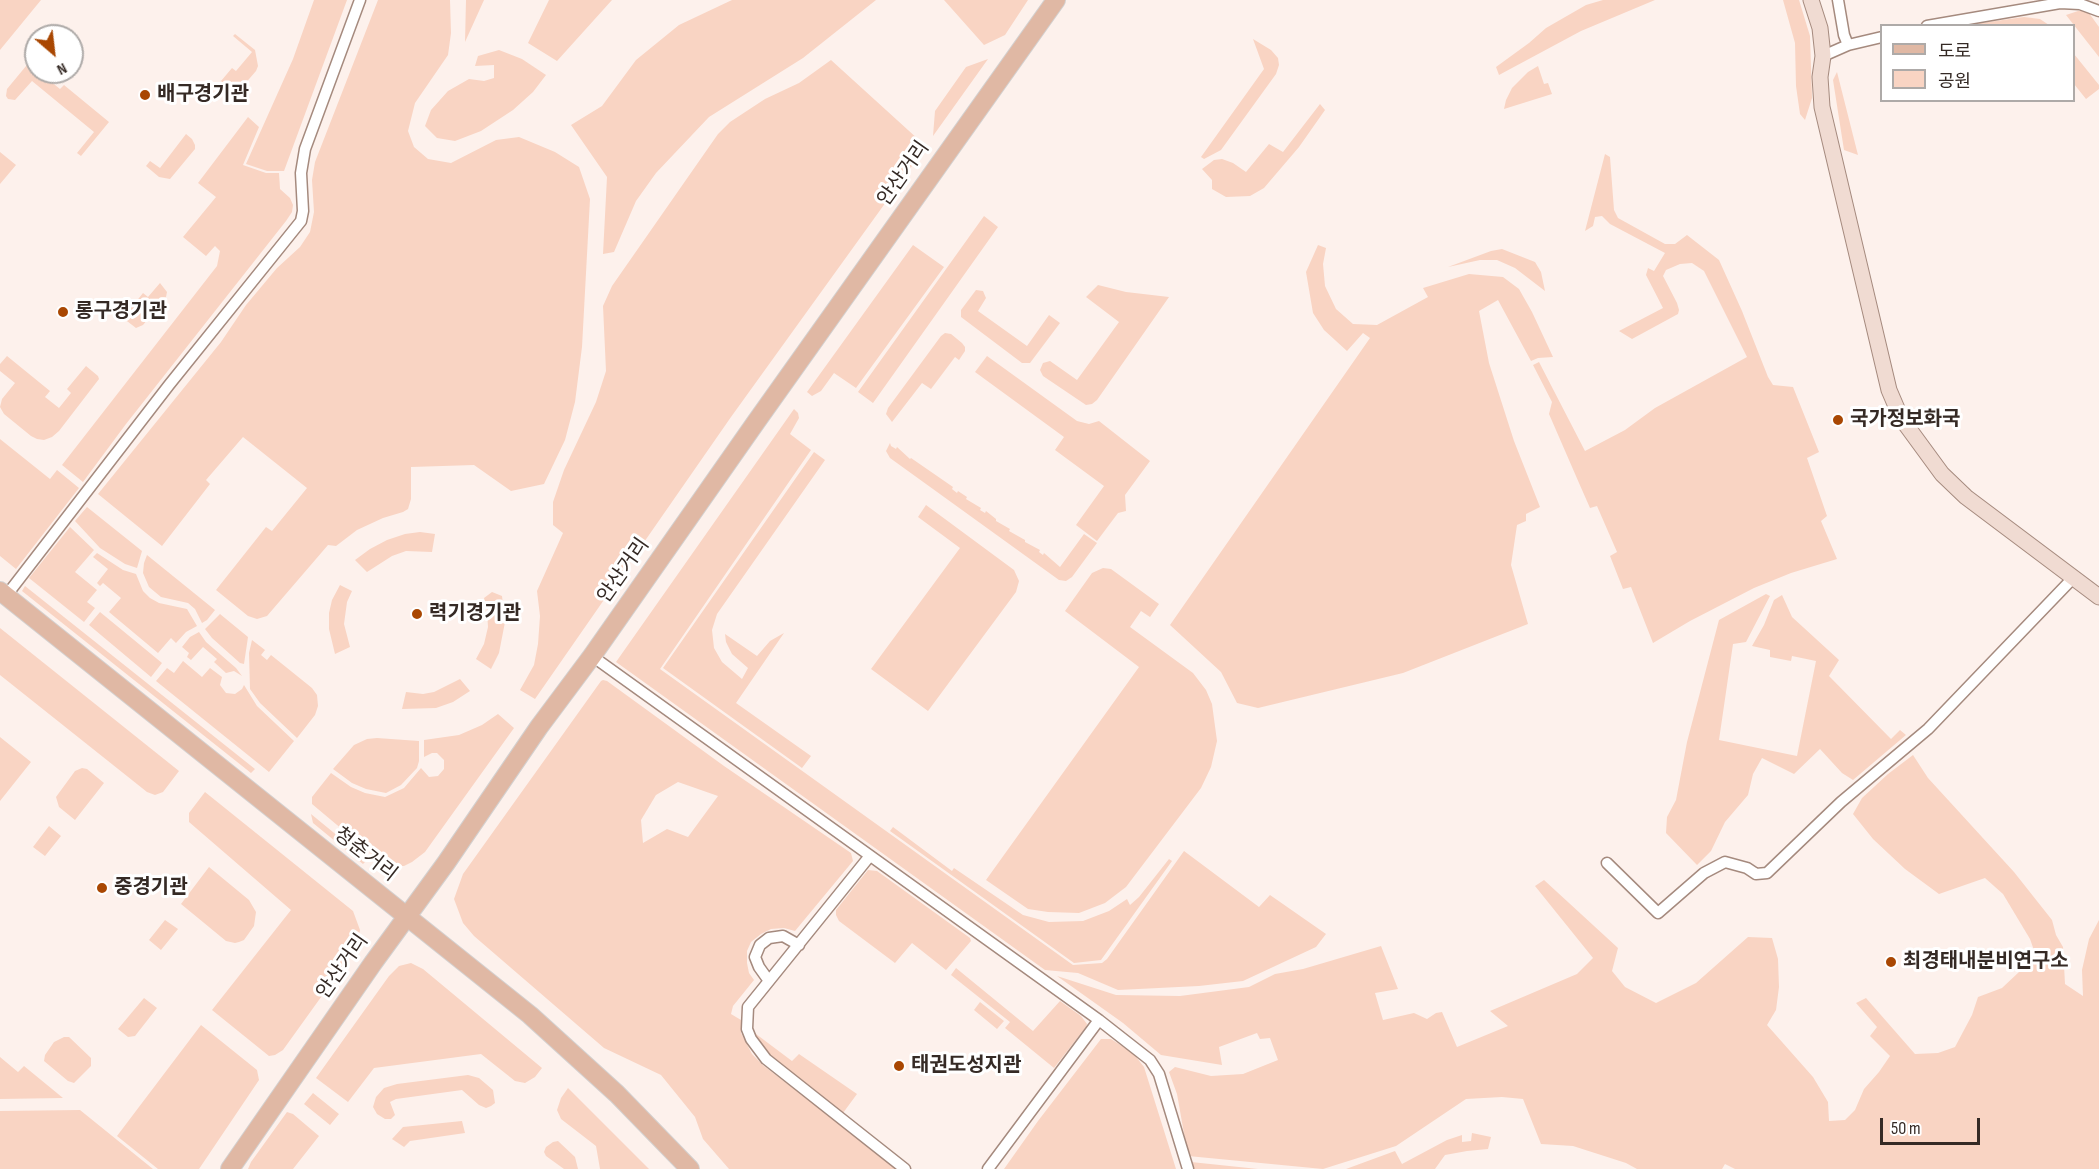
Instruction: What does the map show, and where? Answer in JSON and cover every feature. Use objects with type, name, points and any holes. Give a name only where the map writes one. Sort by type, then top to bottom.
[{"type":"main road","name":"안산거리","points":[[230,1169],[406,916],[447,863],[539,727],[592,656],[1056,0]]},
{"type":"main road","name":"청춘거리","points":[[3,594],[521,1008],[617,1094],[690,1169]]},
{"type":"street","points":[[3,594],[301,221],[303,211],[301,173],[305,149],[360,0]]},
{"type":"street","points":[[1811,0],[1820,28],[1823,56],[1820,77],[1822,107],[1889,390],[1901,418],[1942,474],[1966,497],[2099,597]]},
{"type":"street","points":[[1838,0],[1848,45]]},
{"type":"street","points":[[1939,24],[2060,3],[2080,4],[2099,11]]},
{"type":"street","points":[[1823,56],[1848,45],[1880,37]]},
{"type":"street","points":[[1607,863],[1658,913],[1704,873],[1725,862],[1747,868],[1756,874],[1767,873],[1841,802],[1928,729],[2074,577]]},
{"type":"street","points":[[592,656],[1099,1020],[1150,1060],[1159,1074],[1188,1169]]},
{"type":"street","points":[[869,857],[748,1007],[747,1029],[751,1040],[766,1059],[905,1169]]},
{"type":"street","points":[[769,981],[755,957],[760,945],[769,938],[783,936],[799,945]]},
{"type":"street","points":[[988,1169],[1099,1020]]},
{"type":"green space","points":[[0,0],[41,0],[0,50]]},
{"type":"green space","points":[[314,0],[347,0],[284,171],[267,171],[246,164],[293,59]]},
{"type":"green space","points":[[378,0],[450,0],[451,33],[448,55],[415,103],[408,131],[414,147],[428,159],[451,163],[496,140],[519,137],[555,152],[579,167],[590,199],[582,347],[575,402],[565,440],[544,484],[511,491],[474,465],[411,467],[411,499],[408,509],[357,530],[336,546],[328,545],[267,616],[257,619],[248,616],[216,590],[266,527],[272,531],[307,488],[243,437],[206,480],[210,484],[162,546],[98,494],[221,342],[246,305],[277,268],[300,247],[310,232],[314,212],[312,180],[315,162]]},
{"type":"green space","points":[[466,0],[484,0],[465,42]]},
{"type":"green space","points":[[549,0],[612,0],[557,61],[528,43]]},
{"type":"green space","points":[[732,0],[876,0],[803,58],[709,117],[656,173],[636,201],[614,252],[603,254],[607,177],[571,125],[602,106],[636,60],[679,25]]},
{"type":"green space","points":[[944,0],[1028,0],[1005,35],[984,45]]},
{"type":"green space","points":[[1603,0],[1655,0],[1581,31],[1499,75],[1496,67],[1546,28],[1586,5]]},
{"type":"green space","points":[[1783,0],[1799,0],[1810,36],[1812,98],[1805,120],[1800,114],[1796,86],[1795,43]]},
{"type":"green space","points":[[2078,11],[2089,13],[2099,27],[2099,57],[2075,24],[2066,15]]},
{"type":"green space","points":[[2024,17],[2040,19],[2048,24],[1974,24]]},
{"type":"green space","points":[[235,34],[255,50],[258,66],[237,93],[221,81],[232,68],[236,71],[252,52],[233,36]]},
{"type":"green space","points":[[1253,39],[1271,50],[1278,58],[1279,65],[1276,74],[1221,150],[1204,159],[1201,157],[1264,69]]},
{"type":"green space","points":[[499,50],[522,59],[546,75],[533,92],[513,110],[481,131],[455,141],[437,138],[425,126],[431,110],[448,91],[469,79],[484,81],[494,78],[494,65],[475,66],[478,56]]},
{"type":"green space","points":[[2075,55],[2099,85],[2099,89],[2086,99],[2075,85]]},
{"type":"green space","points":[[988,59],[933,136],[935,111],[966,67]]},
{"type":"green space","points":[[831,60],[919,140],[917,159],[731,417],[535,699],[520,690],[534,665],[538,644],[540,616],[537,591],[563,533],[553,525],[553,502],[564,470],[596,402],[606,371],[603,306],[612,286],[718,134],[730,122],[765,99],[799,83]]},
{"type":"green space","points":[[1538,66],[1544,84],[1548,83],[1552,94],[1504,109],[1512,88],[1528,72]]},
{"type":"green space","points":[[24,68],[24,84],[29,84],[15,100],[8,99],[7,89]]},
{"type":"green space","points":[[1837,72],[1858,155],[1844,150],[1833,80]]},
{"type":"green space","points":[[36,84],[54,84],[60,89],[64,85],[109,122],[81,156],[77,153],[94,132]]},
{"type":"green space","points":[[1320,104],[1325,110],[1299,147],[1264,188],[1250,196],[1226,197],[1212,189],[1212,180],[1202,169],[1214,160],[1222,159],[1246,172],[1269,144],[1283,152]]},
{"type":"green space","points":[[248,117],[259,127],[243,165],[266,173],[279,173],[280,189],[290,198],[293,205],[292,212],[83,482],[62,465],[217,266],[220,251],[215,246],[206,256],[183,237],[216,197],[198,183]]},
{"type":"green space","points":[[186,134],[192,139],[195,149],[170,179],[159,177],[146,166],[150,161],[160,168]]},
{"type":"green space","points":[[0,152],[16,165],[0,184]]},
{"type":"green space","points":[[1605,154],[1610,157],[1614,210],[1618,218],[1665,244],[1675,244],[1687,235],[1719,260],[1768,377],[1773,385],[1793,387],[1819,452],[1807,458],[1827,516],[1821,521],[1837,559],[1791,573],[1754,588],[1653,643],[1631,587],[1623,589],[1610,556],[1617,552],[1597,506],[1590,508],[1549,414],[1552,402],[1533,365],[1539,362],[1585,451],[1625,430],[1655,408],[1747,357],[1704,271],[1692,263],[1680,264],[1666,270],[1663,276],[1677,303],[1678,314],[1632,339],[1619,331],[1663,308],[1646,275],[1648,268],[1654,271],[1665,253],[1610,224],[1602,216],[1595,217],[1593,226],[1585,231]]},
{"type":"green space","points":[[984,216],[998,227],[873,403],[858,392]]},
{"type":"green space","points":[[913,245],[944,267],[856,388],[834,373],[821,391],[812,396],[807,392]]},
{"type":"green space","points":[[1318,245],[1326,248],[1323,264],[1325,286],[1336,309],[1353,324],[1377,325],[1428,297],[1423,288],[1469,274],[1503,277],[1519,289],[1532,312],[1553,357],[1531,361],[1498,300],[1479,311],[1489,363],[1514,441],[1540,507],[1526,514],[1526,521],[1517,525],[1511,565],[1528,624],[1403,673],[1258,708],[1237,703],[1221,672],[1170,625],[1370,338],[1363,333],[1347,351],[1324,330],[1313,313],[1306,272]]},
{"type":"green space","points":[[1502,249],[1535,262],[1541,272],[1545,291],[1515,268],[1497,260],[1480,260],[1448,267]]},
{"type":"green space","points":[[160,283],[167,292],[166,297],[143,325],[136,328],[123,318],[143,293],[148,297]]},
{"type":"green space","points":[[1098,285],[1126,292],[1169,297],[1097,400],[1086,405],[1043,376],[1040,370],[1043,363],[1050,361],[1077,380],[1119,322],[1086,297]]},
{"type":"green space","points":[[976,290],[983,291],[986,298],[978,311],[1027,346],[1049,315],[1060,323],[1030,363],[1022,363],[961,317],[961,310]]},
{"type":"green space","points":[[945,333],[951,334],[962,343],[965,351],[959,360],[955,357],[931,389],[922,383],[892,422],[886,414],[888,408]]},
{"type":"green space","points":[[7,356],[50,391],[45,397],[59,408],[71,393],[67,389],[86,366],[99,379],[59,431],[44,440],[37,439],[4,414],[0,407],[2,399],[15,383],[0,371],[0,364]]},
{"type":"green space","points":[[987,356],[1077,421],[1089,424],[1099,421],[1150,461],[1125,495],[1126,511],[1118,513],[1097,541],[1076,525],[1104,486],[1055,450],[1064,437],[975,372]]},
{"type":"green space","points":[[794,409],[799,418],[790,434],[811,450],[660,669],[1073,965],[1102,963],[1107,959],[1184,851],[1259,907],[1270,895],[1326,934],[1316,947],[1243,981],[1199,986],[1118,990],[1078,973],[1045,970],[616,662]]},
{"type":"green space","points":[[0,439],[50,479],[57,470],[79,488],[16,569],[0,556]]},
{"type":"green space","points":[[890,443],[891,446],[896,449],[897,447],[910,459],[953,487],[952,489],[957,493],[958,491],[967,497],[966,499],[981,508],[980,510],[985,513],[986,511],[996,521],[1010,529],[1009,531],[1040,550],[1039,552],[1043,555],[1044,553],[1060,567],[1084,534],[1097,543],[1072,577],[1066,581],[1059,580],[890,458],[886,451]]},
{"type":"green space","points":[[814,452],[825,460],[717,614],[712,630],[714,648],[722,662],[742,679],[748,668],[732,654],[725,634],[757,656],[770,641],[784,633],[736,703],[811,756],[802,768],[663,668]]},
{"type":"green space","points":[[926,505],[1014,570],[1019,581],[1016,592],[928,711],[871,669],[960,548],[918,517]]},
{"type":"green space","points":[[87,507],[142,551],[137,568],[125,564],[100,548],[75,521]]},
{"type":"green space","points":[[70,527],[94,550],[75,572],[97,590],[87,602],[95,608],[84,622],[29,578]]},
{"type":"green space","points":[[420,532],[435,534],[432,552],[406,551],[392,556],[367,572],[355,560],[387,540]]},
{"type":"green space","points":[[97,553],[123,570],[136,574],[143,591],[150,598],[159,603],[187,609],[197,626],[186,632],[176,643],[171,638],[158,653],[109,612],[121,598],[103,583],[100,586],[97,583],[108,569],[93,557]]},
{"type":"green space","points":[[147,555],[215,610],[207,620],[202,623],[195,609],[188,603],[161,597],[149,587],[143,573]]},
{"type":"green space","points":[[1103,568],[1111,569],[1159,604],[1150,617],[1141,611],[1130,627],[1193,673],[1206,690],[1212,704],[1217,741],[1211,767],[1201,788],[1126,887],[1105,903],[1079,913],[1028,909],[986,880],[1139,667],[1065,611],[1092,573]]},
{"type":"green space","points":[[340,585],[352,591],[347,602],[344,624],[350,647],[335,654],[329,629],[329,613],[332,600]]},
{"type":"green space","points":[[25,586],[255,769],[251,773],[22,591]]},
{"type":"green space","points":[[492,592],[502,596],[505,622],[499,653],[491,669],[476,659],[484,644],[488,627],[484,598]]},
{"type":"green space","points":[[1766,594],[1770,596],[1746,642],[1733,644],[1719,740],[1797,756],[1816,661],[1792,656],[1791,661],[1770,657],[1770,650],[1752,646],[1774,600],[1782,595],[1792,617],[1839,660],[1829,676],[1891,739],[1900,730],[1906,735],[1853,780],[1842,773],[1820,749],[1794,774],[1762,758],[1753,774],[1748,795],[1725,822],[1711,851],[1697,865],[1666,833],[1667,817],[1676,800],[1687,742],[1719,620]]},
{"type":"green space","points":[[100,612],[162,663],[151,677],[89,625]]},
{"type":"green space","points":[[220,614],[248,637],[244,664],[212,638],[205,629]]},
{"type":"green space","points":[[0,628],[179,771],[163,792],[155,795],[147,792],[0,675]]},
{"type":"green space","points":[[199,632],[206,642],[242,676],[234,671],[226,673],[214,662],[217,659],[203,647],[191,660],[187,657],[189,653],[182,647],[190,637]]},
{"type":"green space","points":[[252,640],[265,650],[261,655],[267,660],[271,655],[312,688],[317,695],[318,706],[315,715],[297,738],[260,703],[250,689],[249,653]]},
{"type":"green space","points":[[183,661],[202,677],[210,668],[222,677],[220,685],[226,693],[235,694],[244,685],[257,706],[294,741],[269,772],[156,681],[167,668],[174,673]]},
{"type":"green space","points":[[460,679],[470,691],[453,702],[436,708],[402,709],[406,692],[423,694],[434,692]]},
{"type":"green space","points":[[601,681],[607,681],[724,766],[851,853],[853,861],[795,931],[784,928],[771,929],[751,942],[747,951],[747,963],[749,973],[754,980],[733,1006],[731,1014],[741,1020],[741,1033],[752,1054],[764,1066],[896,1169],[729,1169],[703,1139],[695,1117],[661,1075],[604,1048],[474,936],[463,923],[454,899],[463,874]],"holes":[[[678,782],[718,796],[688,837],[667,829],[643,843],[641,820],[656,795]]]},
{"type":"green space","points":[[498,714],[514,728],[425,852],[404,866],[397,866],[374,856],[312,804],[312,797],[331,773],[351,787],[365,793],[385,797],[404,788],[421,768],[429,777],[438,776],[444,769],[444,760],[437,753],[424,757],[424,740],[459,735],[482,725]]},
{"type":"green space","points":[[0,737],[31,762],[0,801]]},
{"type":"green space","points":[[367,739],[419,741],[417,768],[401,785],[386,793],[366,789],[352,783],[333,769],[354,745]]},
{"type":"green space","points":[[1913,755],[1928,778],[2014,872],[2052,920],[2056,935],[2063,947],[2065,984],[2083,996],[2082,970],[2089,939],[2099,920],[2099,1169],[1735,1169],[1725,1164],[1722,1169],[1637,1169],[1626,1163],[1573,1146],[1541,1144],[1523,1099],[1502,1097],[1466,1099],[1396,1146],[1323,1169],[1188,1156],[1177,1094],[1169,1072],[1175,1067],[1211,1076],[1243,1074],[1278,1060],[1270,1038],[1260,1039],[1257,1033],[1219,1047],[1222,1065],[1161,1055],[1123,1023],[1057,976],[1116,995],[1180,996],[1249,987],[1275,974],[1303,969],[1381,946],[1398,989],[1375,993],[1383,1020],[1414,1013],[1427,1019],[1442,1012],[1457,1047],[1508,1026],[1490,1011],[1577,974],[1593,958],[1535,886],[1544,880],[1618,948],[1612,971],[1625,987],[1656,1003],[1696,983],[1748,937],[1772,938],[1778,959],[1779,987],[1776,1010],[1767,1025],[1813,1077],[1828,1102],[1829,1121],[1845,1120],[1855,1110],[1864,1089],[1890,1056],[1870,1036],[1877,1027],[1856,1003],[1866,998],[1915,1054],[1938,1053],[1955,1047],[1972,1015],[1978,997],[2002,988],[2036,956],[2030,939],[2003,894],[1985,878],[1939,894],[1905,869],[1873,839],[1853,814],[1862,798]]},
{"type":"green space","points":[[82,768],[87,769],[104,783],[75,820],[59,807],[56,797],[75,771]]},
{"type":"green space","points":[[205,792],[353,911],[360,930],[357,947],[283,1050],[275,1055],[269,1056],[212,1010],[291,910],[189,822],[189,813]]},
{"type":"green space","points":[[311,814],[367,860],[363,864],[313,823]]},
{"type":"green space","points":[[49,826],[61,836],[45,856],[33,847]]},
{"type":"green space","points":[[893,827],[952,871],[954,868],[1023,915],[1049,922],[1083,921],[1109,911],[1127,899],[1130,905],[1169,859],[1172,861],[1101,960],[1074,963],[890,831]]},
{"type":"green space","points":[[209,867],[249,900],[256,912],[254,926],[244,940],[235,943],[226,941],[181,904]]},
{"type":"green space","points":[[868,870],[877,871],[970,938],[971,941],[946,970],[912,943],[895,963],[839,921],[836,910]]},
{"type":"green space","points":[[165,920],[178,929],[161,950],[149,940]]},
{"type":"green space","points":[[411,963],[423,969],[542,1068],[535,1077],[525,1083],[515,1081],[481,1054],[374,1068],[348,1102],[316,1078],[389,976],[399,966]]},
{"type":"green space","points":[[956,968],[1033,1031],[1060,1001],[1081,1016],[1087,1024],[1086,1027],[1054,1068],[1005,1028],[1010,1022],[951,975]]},
{"type":"green space","points":[[144,998],[157,1008],[135,1036],[128,1037],[118,1029]]},
{"type":"green space","points":[[980,1002],[1004,1021],[997,1029],[974,1010]]},
{"type":"green space","points":[[201,1025],[257,1070],[259,1080],[199,1169],[158,1169],[117,1136]]},
{"type":"green space","points":[[752,1031],[792,1061],[799,1054],[857,1094],[843,1113],[767,1052],[757,1042]]},
{"type":"green space","points":[[69,1037],[91,1058],[91,1066],[74,1083],[68,1081],[44,1061],[45,1055],[54,1042]]},
{"type":"green space","points":[[1101,1039],[1111,1039],[1133,1053],[1144,1067],[1176,1169],[1004,1169],[1038,1121]]},
{"type":"green space","points":[[0,1057],[18,1072],[24,1066],[63,1098],[0,1099]]},
{"type":"green space","points":[[468,1075],[479,1078],[493,1090],[495,1103],[486,1108],[462,1090],[396,1099],[390,1102],[395,1115],[391,1119],[385,1119],[377,1114],[373,1107],[376,1097],[384,1088],[397,1084]]},
{"type":"green space","points":[[568,1088],[649,1169],[600,1169],[596,1146],[561,1119],[557,1110]]},
{"type":"green space","points":[[313,1093],[339,1114],[330,1125],[304,1104]]},
{"type":"green space","points":[[80,1110],[153,1169],[0,1169],[0,1111]]},
{"type":"green space","points":[[287,1112],[293,1114],[319,1136],[293,1169],[248,1169],[251,1162]]},
{"type":"green space","points":[[462,1121],[465,1133],[410,1141],[404,1147],[392,1139],[403,1127]]},
{"type":"green space","points":[[1472,1133],[1491,1137],[1488,1149],[1445,1155],[1435,1169],[1346,1169],[1395,1151],[1402,1164],[1447,1140],[1462,1135],[1462,1142],[1471,1141]]},
{"type":"green space","points":[[558,1141],[575,1157],[578,1169],[564,1169],[546,1156],[544,1152],[546,1147]]},
{"type":"green space","points":[[1191,1162],[1258,1169],[1193,1169]]},
{"type":"place","name":"배구경기관","points":[[145,95]]},
{"type":"place","name":"롱구경기관","points":[[63,312]]},
{"type":"place","name":"국가정보화국","points":[[1838,420]]},
{"type":"place","name":"력기경기관","points":[[417,614]]},
{"type":"place","name":"중경기관","points":[[102,888]]},
{"type":"place","name":"최경태내분비연구소","points":[[1891,962]]},
{"type":"place","name":"태권도성지관","points":[[899,1066]]}]
